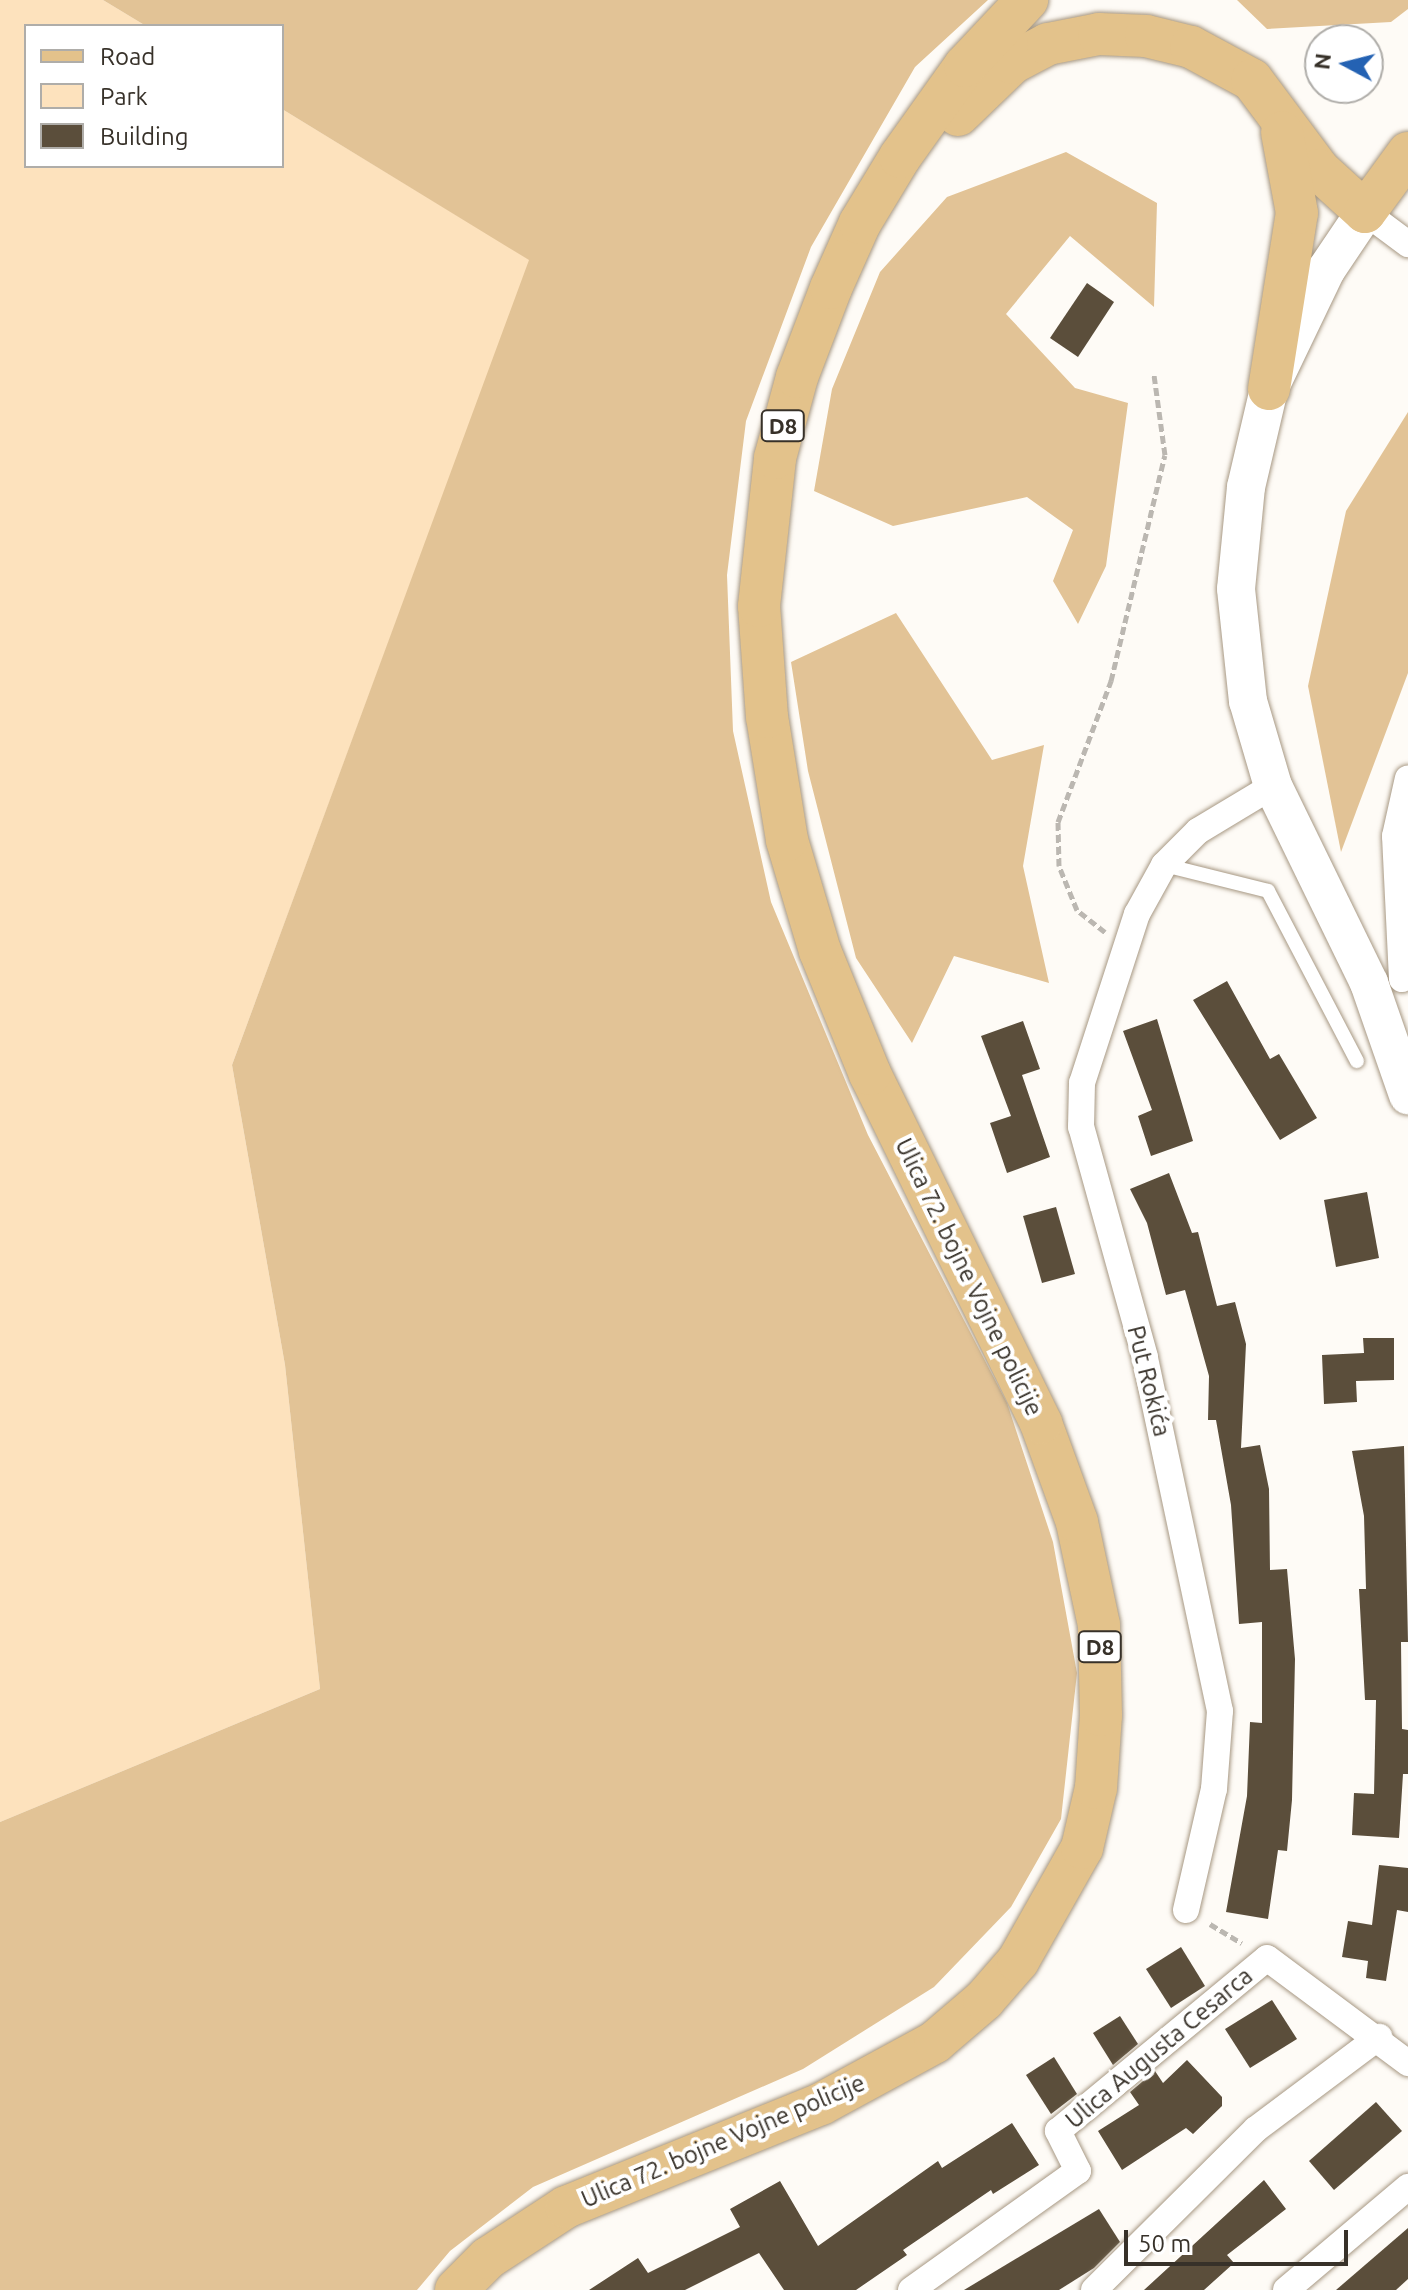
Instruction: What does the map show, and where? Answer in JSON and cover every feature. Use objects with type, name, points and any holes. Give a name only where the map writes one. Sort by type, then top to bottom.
[{"type":"main road","name":"Ulica 72. bojne Vojne policije","points":[[456,2290],[488,2258],[566,2207],[821,2104],[935,2042],[984,2000],[1053,1908],[1082,1848],[1096,1788],[1101,1715],[1099,1625],[1077,1522],[1041,1423],[870,1074],[820,951],[787,840],[767,717],[759,606],[775,458],[797,377],[831,288],[860,223],[900,157],[965,66],[1027,0]]},
{"type":"main road","points":[[900,157],[927,145],[1012,63],[1048,44],[1099,34],[1146,36],[1191,47],[1252,80],[1319,170],[1365,212],[1408,153]]},
{"type":"main road","points":[[1269,389],[1297,213],[1295,182],[1275,108]]},
{"type":"street","points":[[1408,244],[1365,212],[1315,289],[1269,389],[1246,487],[1236,589],[1248,701],[1273,786],[1369,983],[1408,1095]]},
{"type":"street","points":[[1402,979],[1395,836],[1408,778]]},
{"type":"street","name":"Put Rokića","points":[[1186,1910],[1214,1789],[1220,1711],[1145,1357],[1081,1127],[1082,1083],[1137,914],[1164,865],[1198,831],[1273,786]]},
{"type":"street","points":[[1267,1958],[1406,2054]]},
{"type":"street","name":"Ulica Augusta Cesarca","points":[[911,2290],[1078,2171],[1058,2131],[1267,1958]]},
{"type":"street","points":[[1094,2290],[1256,2129],[1379,2037]]},
{"type":"street","points":[[1286,2290],[1408,2187]]},
{"type":"lane","points":[[1164,865],[1268,891],[1357,1061]]},
{"type":"path","points":[[1125,948],[1077,910],[1059,866],[1058,822],[1111,681],[1165,455],[1154,375]]},
{"type":"path","points":[[1186,1910],[1267,1958]]},
{"type":"green space","points":[[0,0],[103,0],[143,24],[24,24],[24,168],[284,168],[284,110],[530,260],[232,1065],[285,1365],[320,1689],[0,1822]]},
{"type":"shaded area","points":[[103,0],[988,0],[915,67],[811,247],[746,421],[727,575],[733,731],[771,902],[868,1135],[1007,1403],[1053,1542],[1077,1673],[1061,1819],[1011,1907],[934,1987],[803,2069],[533,2187],[450,2251],[417,2290],[0,2290],[0,1822],[320,1689],[285,1365],[232,1065],[529,260],[284,110],[284,24],[143,24]]},
{"type":"shaded area","points":[[1237,0],[1408,0],[1408,9],[1391,22],[1304,24],[1304,27],[1267,29]]},
{"type":"shaded area","points":[[1066,152],[1157,203],[1154,307],[1070,236],[1006,314],[1075,388],[1128,403],[1106,566],[1078,624],[1053,581],[1073,530],[1027,497],[893,526],[814,491],[832,389],[880,272],[947,197]]},
{"type":"shaded area","points":[[1408,412],[1408,673],[1341,852],[1308,686],[1346,511]]},
{"type":"shaded area","points":[[896,613],[992,760],[1044,745],[1023,866],[1049,983],[954,956],[912,1043],[856,958],[808,771],[791,662]]},
{"type":"building","points":[[1087,283],[1114,302],[1078,357],[1050,338]]},
{"type":"building","points":[[1227,981],[1270,1059],[1279,1054],[1317,1118],[1280,1140],[1193,1000]]},
{"type":"building","points":[[1157,1019],[1193,1141],[1151,1156],[1138,1116],[1152,1110],[1123,1031]]},
{"type":"building","points":[[1023,1021],[1040,1069],[1022,1075],[1050,1157],[1007,1173],[990,1123],[1011,1116],[981,1036]]},
{"type":"building","points":[[1169,1173],[1192,1233],[1198,1232],[1217,1306],[1235,1302],[1246,1344],[1241,1448],[1260,1445],[1269,1489],[1270,1570],[1287,1569],[1295,1659],[1292,1800],[1287,1851],[1278,1850],[1268,1919],[1226,1912],[1247,1796],[1250,1722],[1262,1723],[1262,1622],[1239,1624],[1231,1505],[1216,1420],[1208,1420],[1209,1376],[1185,1290],[1166,1295],[1147,1223],[1130,1189]]},
{"type":"building","points":[[1367,1192],[1379,1258],[1336,1267],[1324,1200]]},
{"type":"building","points":[[1056,1207],[1075,1274],[1042,1283],[1023,1216]]},
{"type":"building","points":[[1363,1338],[1394,1338],[1394,1380],[1356,1381],[1357,1402],[1324,1404],[1322,1355],[1364,1353]]},
{"type":"building","points":[[1404,1446],[1408,1642],[1401,1642],[1402,1729],[1408,1730],[1408,1774],[1403,1774],[1399,1838],[1352,1835],[1354,1793],[1374,1794],[1376,1700],[1365,1700],[1359,1589],[1366,1589],[1364,1516],[1352,1451]]},
{"type":"building","points":[[1379,1865],[1408,1868],[1408,1912],[1397,1910],[1386,1981],[1366,1978],[1368,1961],[1342,1957],[1348,1921],[1372,1925]]},
{"type":"building","points":[[1181,1947],[1205,1986],[1171,2008],[1146,1969]]},
{"type":"building","points":[[1272,2000],[1297,2039],[1250,2068],[1225,2029]]},
{"type":"building","points":[[1120,2016],[1138,2044],[1113,2065],[1093,2033]]},
{"type":"building","points":[[1054,2057],[1077,2094],[1051,2114],[1026,2075]]},
{"type":"building","points":[[1187,2060],[1222,2097],[1222,2106],[1193,2134],[1186,2128],[1122,2170],[1098,2131],[1139,2105],[1130,2092],[1155,2071],[1163,2083]]},
{"type":"building","points":[[1376,2102],[1402,2131],[1334,2190],[1309,2161]]},
{"type":"building","points":[[1012,2123],[1039,2165],[993,2194],[991,2190],[903,2250],[907,2255],[856,2290],[784,2290],[759,2253],[685,2290],[589,2290],[638,2258],[648,2273],[740,2227],[730,2209],[780,2181],[818,2246],[938,2161],[942,2168]]},
{"type":"building","points":[[1264,2180],[1286,2209],[1227,2255],[1234,2263],[1204,2290],[1144,2290]]},
{"type":"building","points":[[1099,2209],[1120,2242],[1094,2268],[1059,2290],[964,2290]]},
{"type":"building","points":[[1408,2228],[1408,2279],[1396,2290],[1336,2290]]}]
